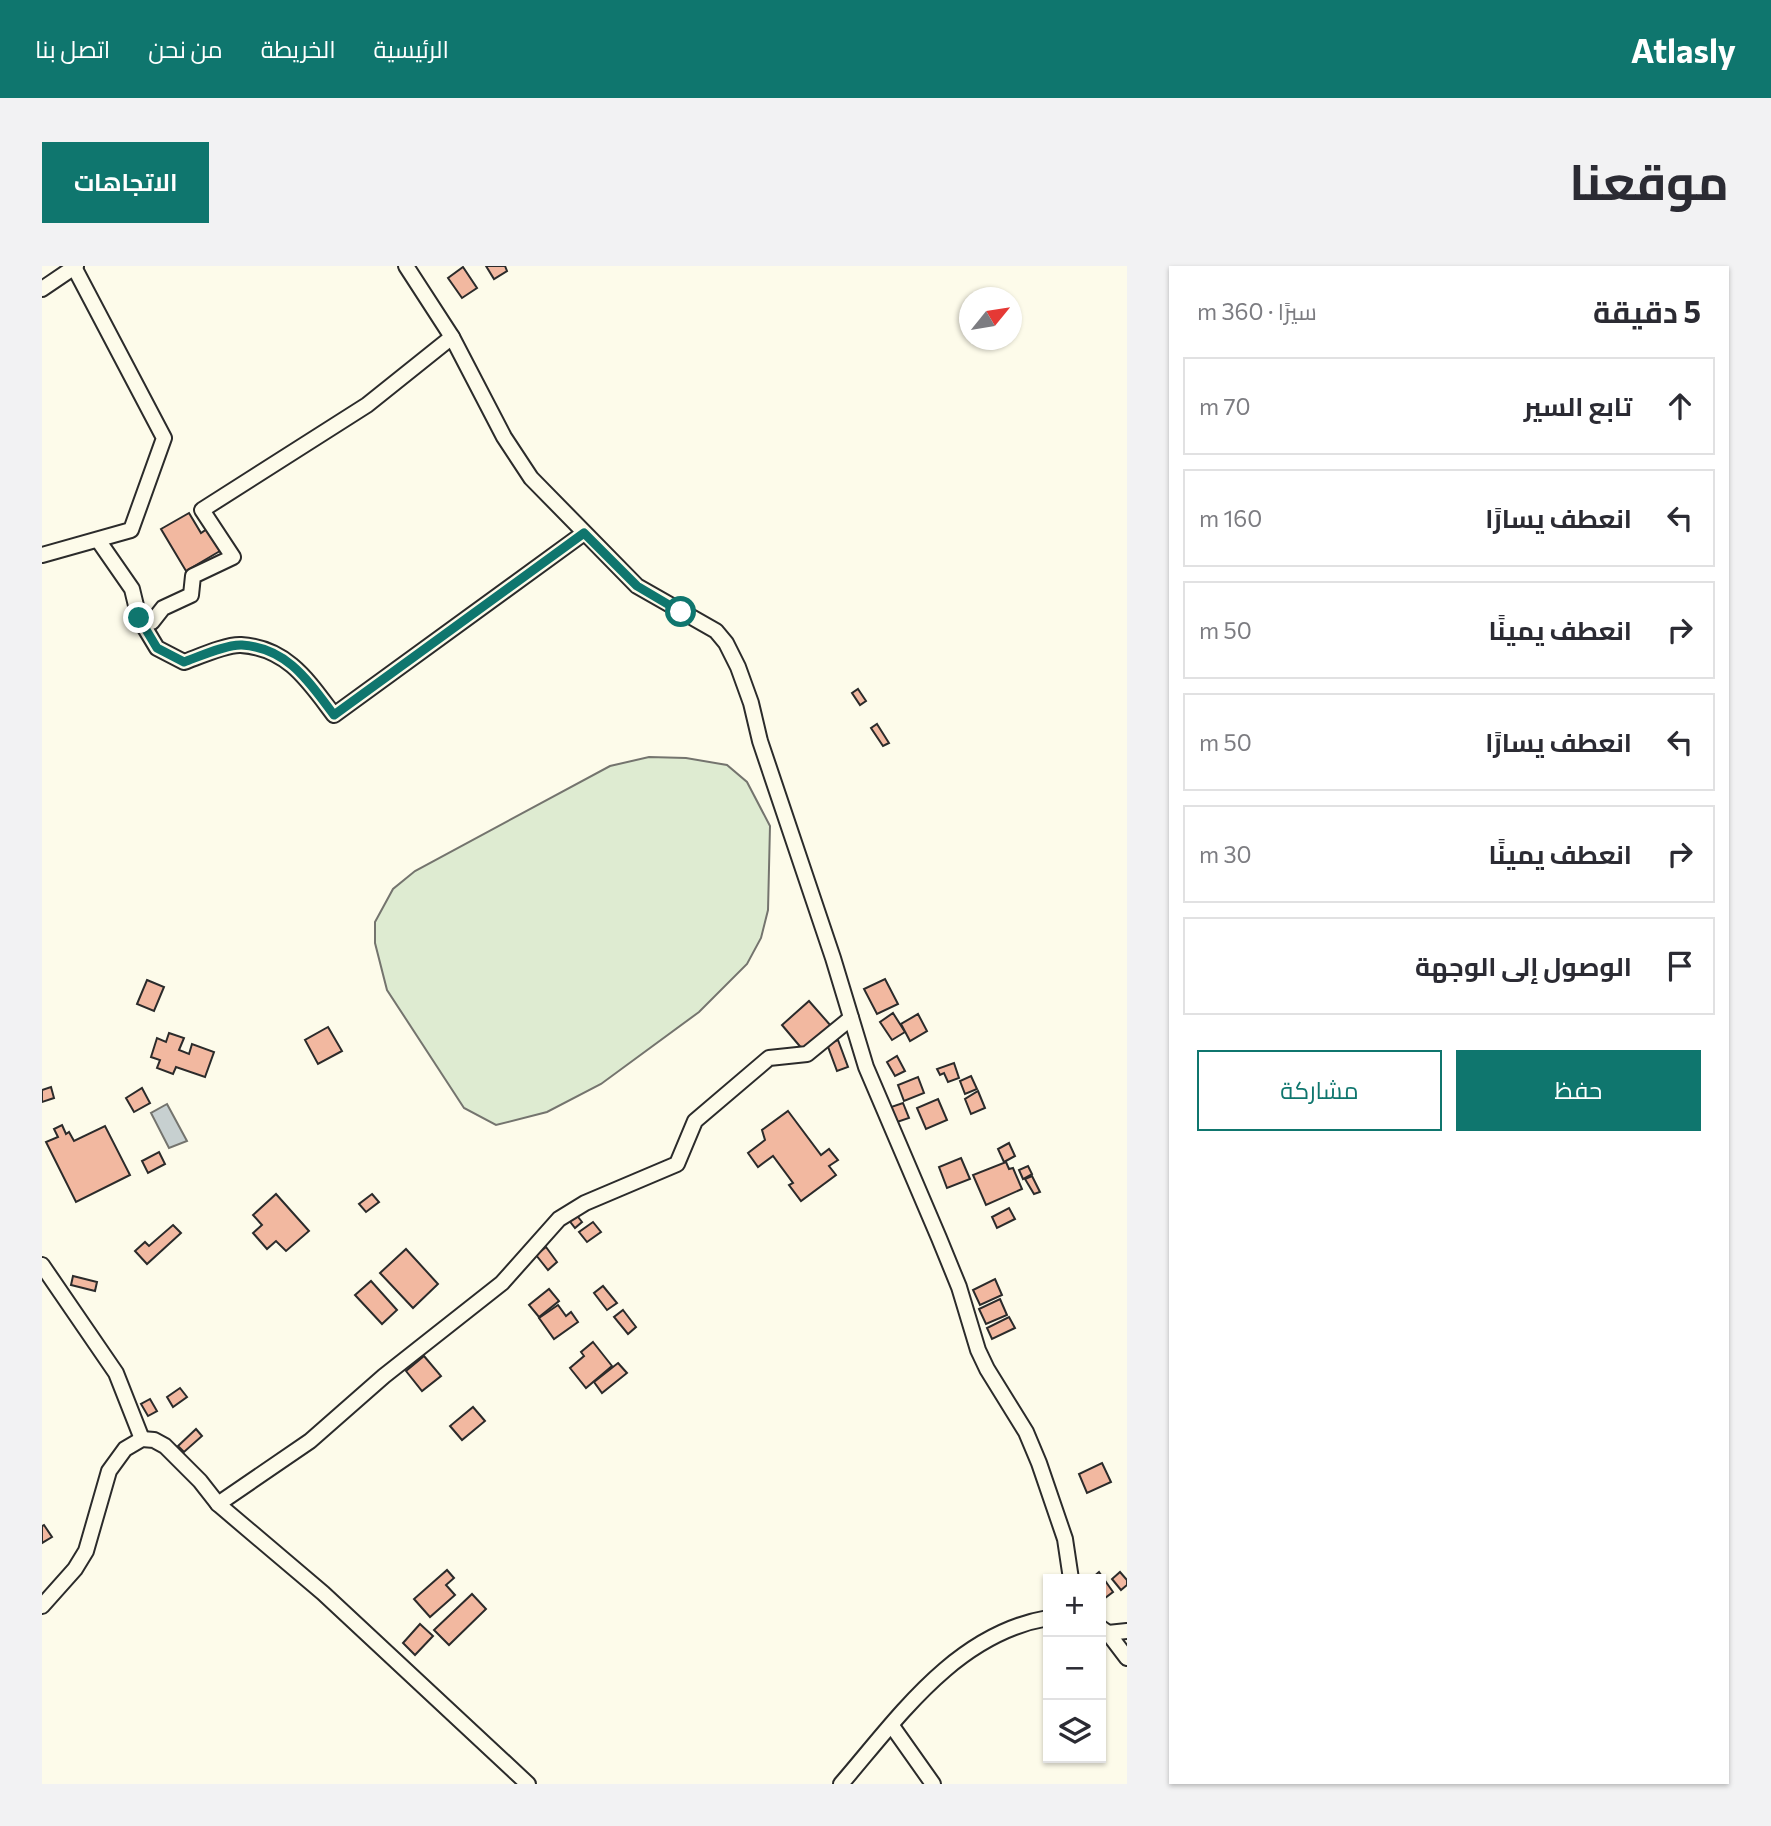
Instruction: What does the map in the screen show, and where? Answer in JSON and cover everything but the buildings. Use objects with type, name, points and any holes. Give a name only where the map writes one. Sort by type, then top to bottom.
[{"type":"street","points":[[406,266],[452,337],[516,457],[531,478],[637,586],[708,626],[726,643],[751,703],[760,741],[775,779],[866,1067],[944,1250],[978,1350],[1026,1432],[1040,1463],[1063,1529],[1070,1574]]},
{"type":"street","points":[[42,289],[75,267],[164,438],[131,530],[42,555]]},
{"type":"street","points":[[139,618],[152,622],[163,608],[191,595],[193,576],[233,557],[202,510],[367,405],[452,337]]},
{"type":"street","points":[[98,540],[132,589],[139,618],[157,648],[184,662],[240,645],[273,653],[302,672],[334,715],[584,533]]},
{"type":"street","points":[[218,1504],[310,1441],[384,1377],[502,1283],[559,1219],[585,1203],[677,1164],[695,1121],[705,1112],[769,1058],[807,1054],[851,1017]]},
{"type":"street","points":[[42,1265],[116,1373],[142,1439]]},
{"type":"street","points":[[42,1606],[75,1569],[86,1551],[109,1471],[125,1449],[142,1439],[154,1440],[164,1446],[200,1481],[218,1504],[323,1593],[528,1784]]},
{"type":"street","points":[[841,1784],[925,1686],[982,1643],[1015,1627],[1043,1619]]},
{"type":"street","points":[[1106,1630],[1127,1631]]},
{"type":"street","points":[[1106,1632],[1127,1658]]},
{"type":"street","points":[[892,1726],[933,1784]]},
{"type":"green space","points":[[649,757],[686,758],[727,765],[747,782],[770,826],[768,910],[761,938],[747,964],[699,1012],[601,1084],[547,1112],[496,1125],[464,1108],[387,990],[375,943],[375,922],[393,889],[415,871],[610,766]]},
{"type":"shaded area","points":[[167,1104],[187,1141],[169,1148],[151,1113]]},
{"type":"route","points":[[139,618],[157,648],[184,662],[240,645],[273,653],[302,672],[334,715],[584,533],[637,586],[681,612]]}]
